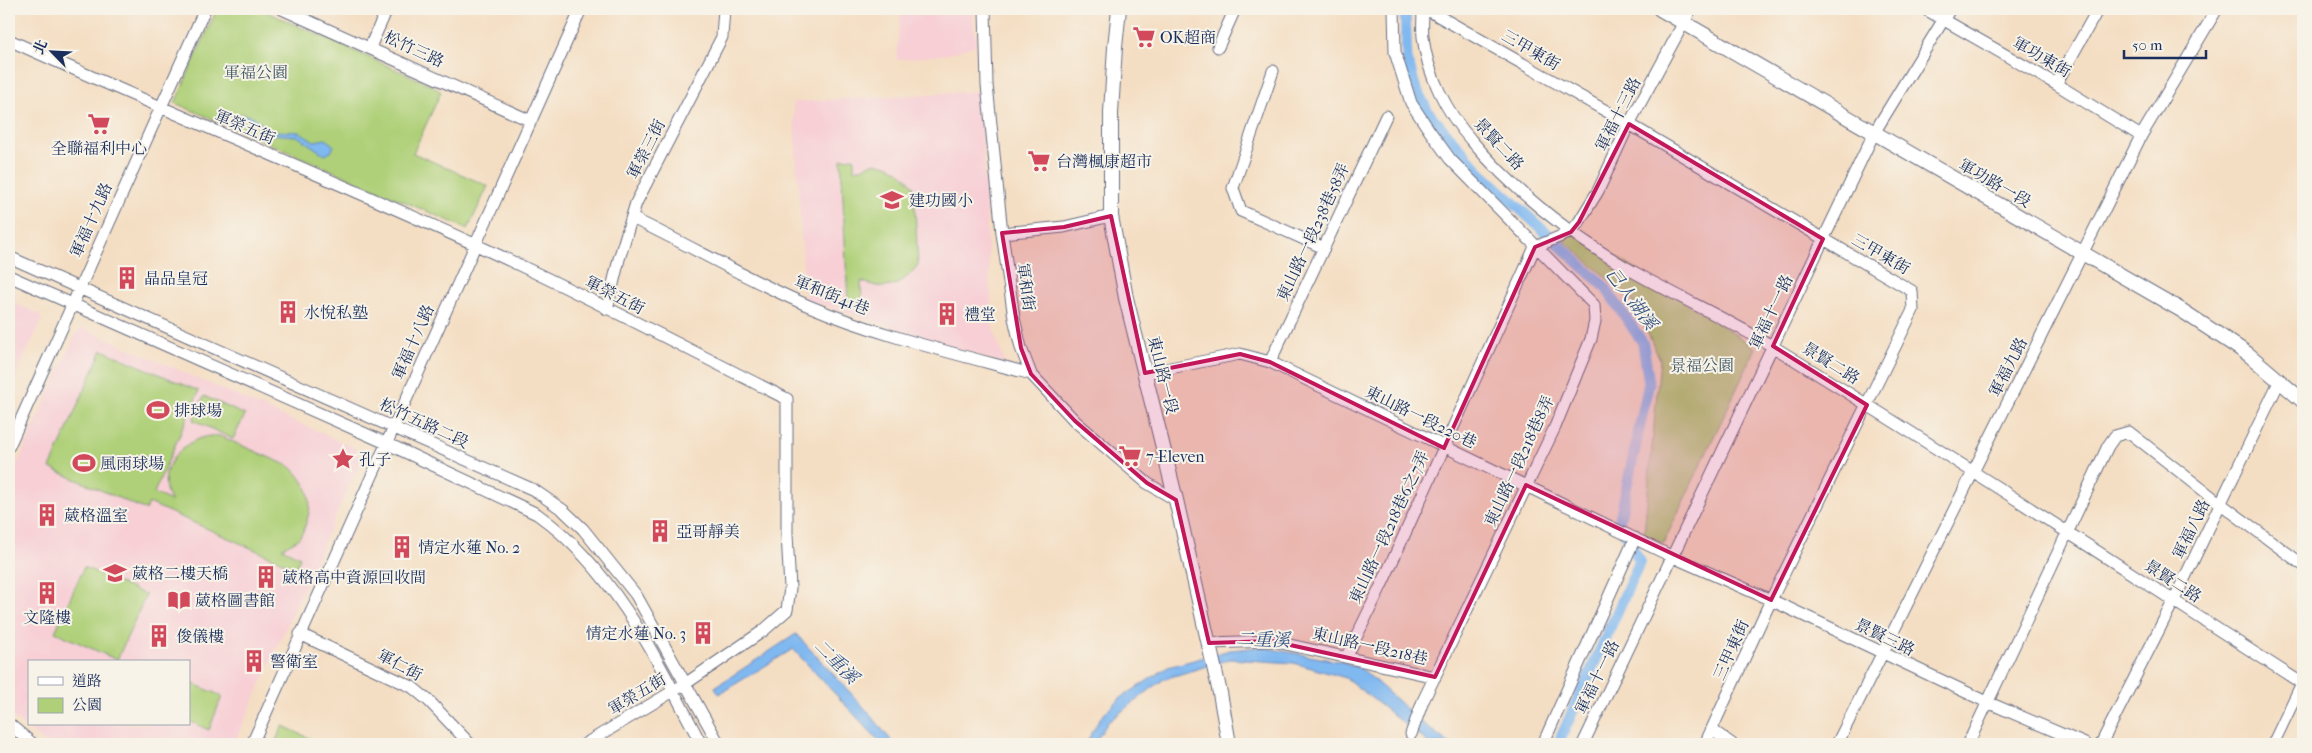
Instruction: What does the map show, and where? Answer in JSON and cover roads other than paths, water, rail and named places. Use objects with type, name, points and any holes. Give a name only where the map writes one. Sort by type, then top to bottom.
[{"type":"main road","name":"東山路一段","points":[[1119,9],[1111,113],[1112,216],[1126,298],[1176,500],[1220,692],[1229,744]]},
{"type":"main road","name":"軍功路一段","points":[[1660,9],[2214,330],[2248,354],[2303,401]]},
{"type":"street","name":"軍福十九路","points":[[9,446],[71,303],[205,9]]},
{"type":"street","name":"松竹三路","points":[[282,9],[531,121]]},
{"type":"street","points":[[370,47],[387,9]]},
{"type":"street","name":"軍福十八路","points":[[252,744],[474,244],[581,9]]},
{"type":"street","name":"軍榮三街","points":[[608,309],[636,203],[722,37],[724,9]]},
{"type":"street","name":"軍和街","points":[[985,9],[987,85],[1002,233],[1014,318],[1021,348],[1031,374],[1075,421],[1147,483],[1176,500]]},
{"type":"street","points":[[1218,47],[1235,9]]},
{"type":"street","name":"東山路一段218巷8弄","points":[[1394,9],[1395,52],[1411,103],[1450,159],[1594,305],[1595,321],[1591,339],[1554,427],[1423,701],[1411,734]]},
{"type":"street","name":"三甲東街","points":[[1424,9],[1630,124],[1912,291],[1912,310],[1772,600],[1705,744]]},
{"type":"street","name":"景賢二路","points":[[1424,9],[1423,38],[1430,68],[1455,119],[1470,140],[1510,180],[1570,232],[1626,267],[1773,346],[2303,683]]},
{"type":"street","name":"軍福十三路","points":[[1570,232],[1598,191],[1630,124],[1691,9]]},
{"type":"street","name":"軍功東街","points":[[1925,9],[1947,14],[2141,136]]},
{"type":"street","points":[[2056,84],[2098,9]]},
{"type":"street","name":"軍福九路","points":[[1837,744],[1884,654],[2141,136],[2217,9]]},
{"type":"street","name":"軍福十一路","points":[[1583,744],[1874,133],[1947,14]]},
{"type":"street","name":"軍榮五街","points":[[9,40],[160,108],[474,244],[787,399],[787,534],[790,588],[787,610],[769,626],[673,692],[584,744]]},
{"type":"street","points":[[1273,71],[1233,188],[1242,211],[1324,248]]},
{"type":"street","name":"東山路一段238巷58弄","points":[[1270,362],[1386,116]]},
{"type":"street","points":[[1002,233],[1064,227],[1112,216]]},
{"type":"street","name":"軍和街41巷","points":[[632,218],[745,276],[809,306],[916,343],[1031,374]]},
{"type":"street","points":[[1536,247],[1570,232]]},
{"type":"street","name":"東山路一段218巷6之7弄","points":[[1347,656],[1536,247]]},
{"type":"street","name":"松竹五路二段","points":[[9,257],[394,426],[534,490],[563,510],[584,529],[636,595],[719,744]]},
{"type":"street","points":[[9,276],[386,443],[537,514],[558,529],[607,583],[635,625],[701,744]]},
{"type":"street","name":"東山路一段220巷","points":[[1145,373],[1240,354],[1270,362],[1672,557]]},
{"type":"street","name":"軍福八路","points":[[2101,744],[2174,600],[2280,380]]},
{"type":"street","points":[[1968,744],[1986,702],[2108,446],[2115,436],[2129,432],[2303,565]]},
{"type":"street","points":[[1543,744],[1635,538]]},
{"type":"street","name":"景賢三路","points":[[1672,557],[1772,600],[1986,702],[2085,744]]},
{"type":"street","name":"軍仁街","points":[[300,634],[412,687],[429,701],[470,744]]},
{"type":"street","name":"東山路一段218巷","points":[[1209,643],[1272,641],[1347,656],[1435,677]]},
{"type":"street","points":[[2273,744],[2303,683]]},
{"type":"street","points":[[9,724],[33,744]]},
{"type":"street","points":[[1712,730],[1732,744]]},
{"type":"water","points":[[241,114],[254,117],[269,131],[300,132],[314,141],[326,139],[334,146],[331,152],[325,155],[297,136],[269,134],[256,122],[239,117]]},
{"type":"water","name":"二重溪","points":[[796,634],[870,714],[894,744],[882,744],[793,649],[719,694],[715,687]]},
{"type":"water","name":"二重溪","points":[[1260,647],[1343,662],[1362,669],[1421,722],[1450,744],[1430,744],[1346,678],[1294,663],[1230,659],[1164,679],[1108,722],[1094,744],[1086,744],[1100,718],[1118,700],[1168,667],[1230,650]]},
{"type":"waterway","name":"己人湖溪","points":[[1405,9],[1407,59],[1415,86],[1428,112],[1482,174],[1605,287],[1643,343],[1649,383],[1619,523],[1640,561],[1558,744]]},
{"type":"place","name":"OK超商","points":[[1144,37]]},
{"type":"place","name":"全聯福利中心","points":[[99,124]]},
{"type":"place","name":"台灣楓康超市","points":[[1039,161]]},
{"type":"place","name":"建功國小","points":[[892,200]]},
{"type":"place","name":"晶品皇冠","points":[[127,278]]},
{"type":"place","name":"水悅私塾","points":[[288,312]]},
{"type":"place","name":"禮堂","points":[[947,314]]},
{"type":"place","name":"排球場","points":[[158,410]]},
{"type":"place","name":"7-Eleven","points":[[1130,456]]},
{"type":"place","name":"孔子","points":[[343,459]]},
{"type":"place","name":"風雨球場","points":[[84,463]]},
{"type":"place","name":"葳格溫室","points":[[47,515]]},
{"type":"place","name":"亞哥靜美","points":[[660,531]]},
{"type":"place","name":"情定水蓮 No. 2","points":[[402,547]]},
{"type":"place","name":"葳格二樓天橋","points":[[115,573]]},
{"type":"place","name":"葳格高中資源回收間","points":[[266,577]]},
{"type":"place","name":"文隆樓","points":[[47,593]]},
{"type":"place","name":"葳格圖書館","points":[[179,600]]},
{"type":"place","name":"情定水蓮 No. 3","points":[[703,633]]},
{"type":"place","name":"俊儀樓","points":[[159,636]]},
{"type":"place","name":"警衛室","points":[[254,661]]},
{"type":"park label","name":"軍福公園","points":[[256,72]]},
{"type":"park label","name":"景福公園","points":[[1702,365]]}]
